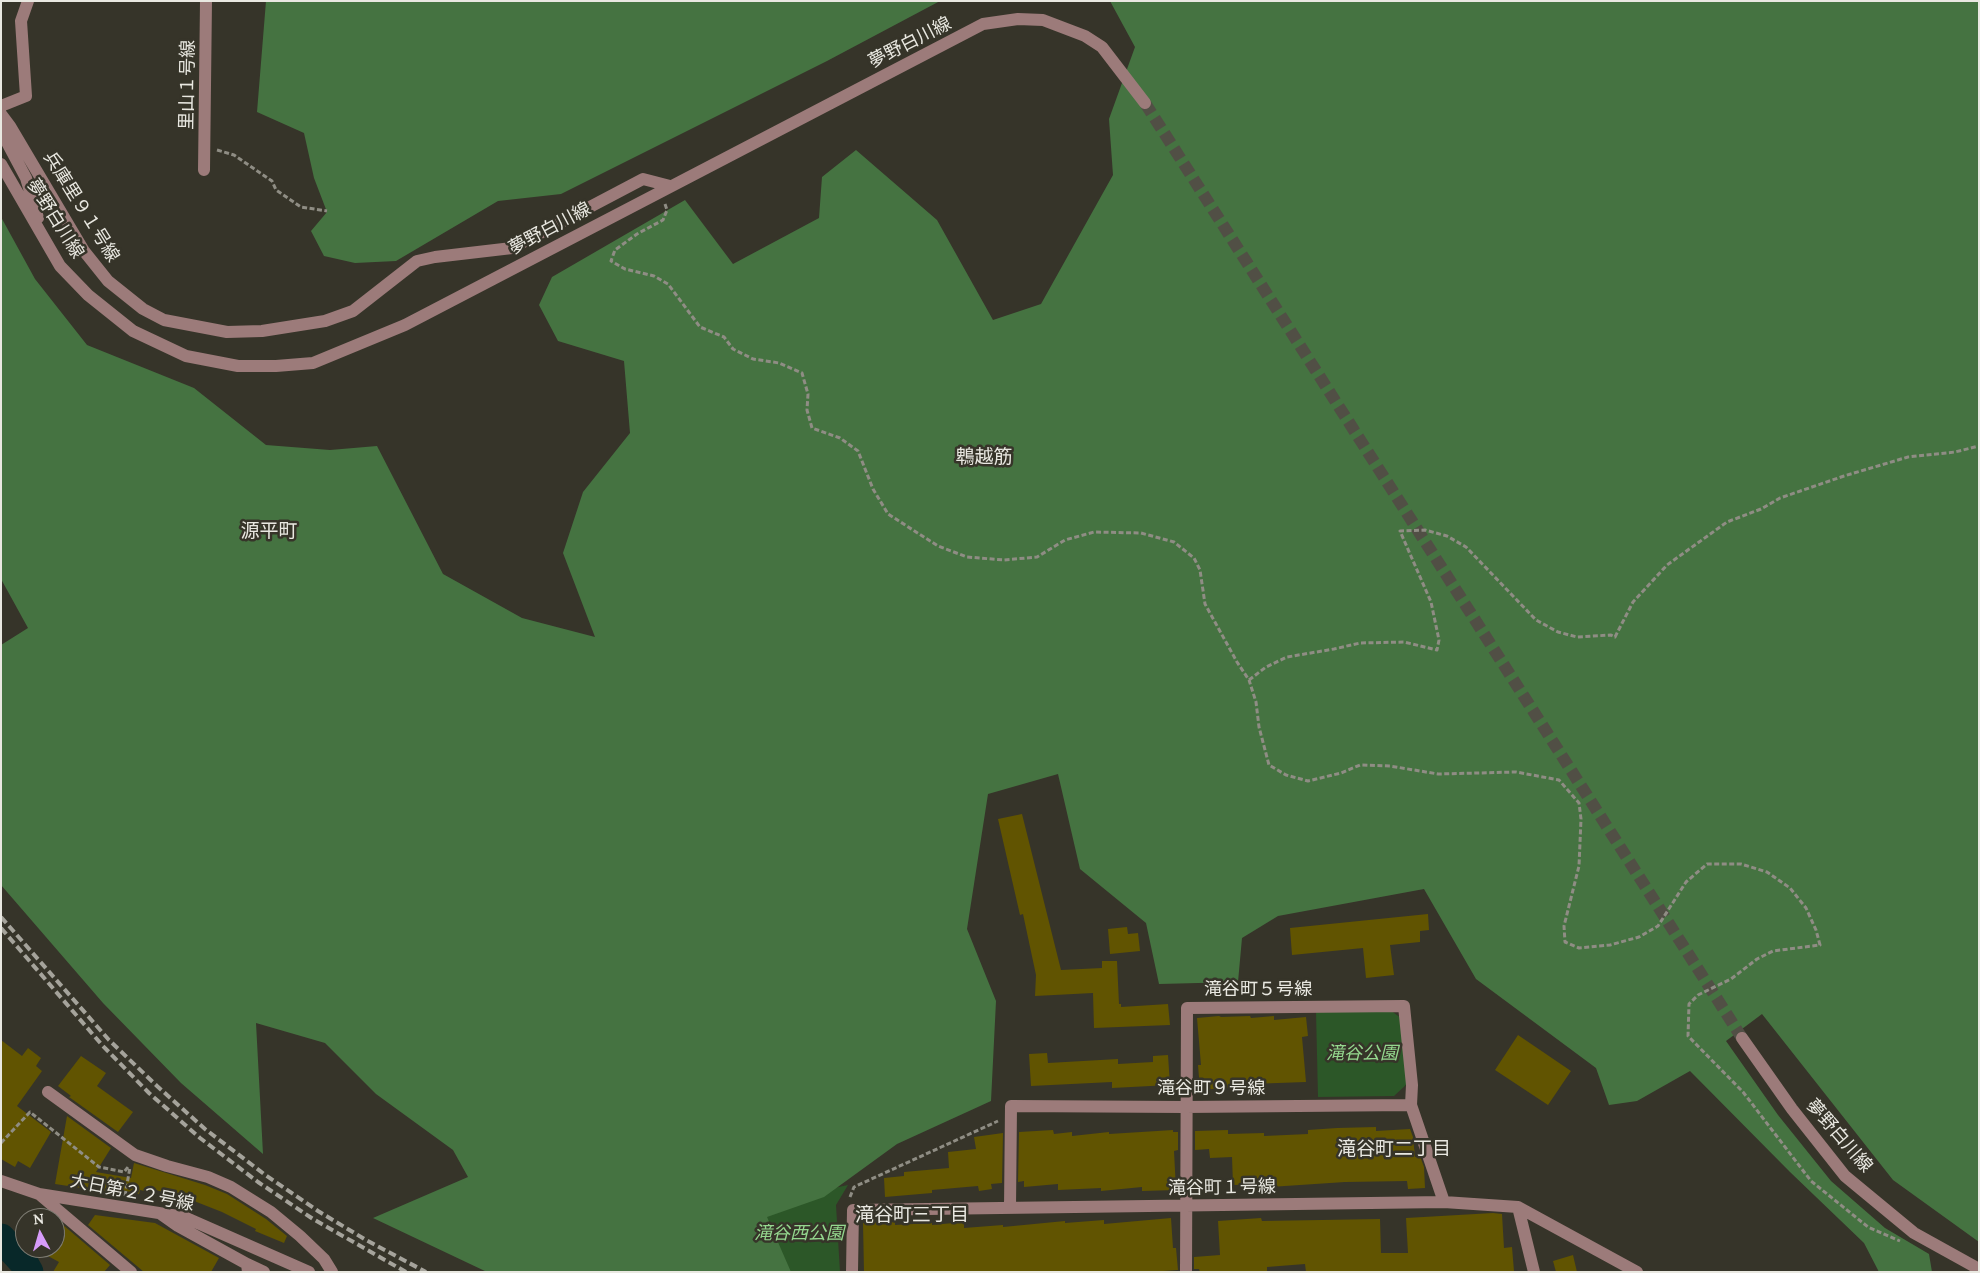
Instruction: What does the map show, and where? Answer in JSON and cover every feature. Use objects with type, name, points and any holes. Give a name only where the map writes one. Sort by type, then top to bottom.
[{"type":"street","points":[[1,106],[26,96],[21,21],[28,1]]},
{"type":"street","name":"里山１号線","points":[[204,170],[206,1]]},
{"type":"street","name":"夢野白川線","points":[[1,164],[60,266],[88,295],[133,331],[186,356],[238,366],[313,363],[405,325],[983,24],[1018,20],[1044,20],[1085,36],[1102,47],[1145,103]]},
{"type":"street","name":"兵庫里９１号線","points":[[1,114],[84,251],[108,281],[143,310],[164,320],[227,332],[262,331],[325,321],[353,311],[417,261],[435,257],[512,248],[644,178],[665,189]]},
{"type":"street","points":[[1,131],[26,178],[45,240]]},
{"type":"street","name":"滝谷町５号線","points":[[1186,1272],[1187,1008],[1404,1006],[1412,1085],[1411,1105]]},
{"type":"street","name":"夢野白川線","points":[[1742,1038],[1792,1109],[1845,1176],[1914,1233],[1979,1269]]},
{"type":"street","points":[[48,1092],[135,1154],[167,1166],[208,1177],[231,1187],[263,1207],[300,1236],[324,1259],[332,1272]]},
{"type":"street","points":[[1411,1105],[1444,1202]]},
{"type":"street","name":"滝谷町９号線","points":[[1011,1106],[1411,1105]]},
{"type":"street","points":[[1010,1208],[1011,1106]]},
{"type":"street","name":"大日第２２号線","points":[[1,1181],[38,1194],[184,1217],[309,1272]]},
{"type":"street","points":[[38,1194],[131,1272]]},
{"type":"street","name":"滝谷町１号線","points":[[853,1210],[1444,1202],[1518,1207],[1637,1272]]},
{"type":"street","points":[[1518,1207],[1534,1272]]},
{"type":"street","points":[[852,1272],[853,1210]]},
{"type":"street","points":[[160,1213],[247,1268],[264,1272]]},
{"type":"path","points":[[204,146],[234,155],[272,181],[276,190],[301,207],[327,211]]},
{"type":"path","points":[[665,189],[667,210],[663,220],[637,234],[615,250],[611,260],[625,269],[654,276],[668,284],[700,327],[724,337],[733,349],[752,359],[779,363],[802,373],[808,394],[807,410],[812,428],[840,438],[858,452],[873,489],[888,514],[938,546],[967,557],[1004,560],[1037,557],[1065,540],[1094,532],[1141,533],[1174,542],[1194,558],[1200,570],[1205,604],[1249,680],[1256,702],[1261,736],[1269,765],[1286,775],[1308,781],[1341,773],[1360,765],[1390,766],[1438,774],[1516,772],[1559,780],[1579,803],[1581,819],[1579,866],[1564,926],[1565,942],[1579,948],[1610,945],[1638,937],[1658,926],[1686,882],[1707,864],[1741,864],[1767,872],[1790,888],[1806,908],[1820,944],[1772,951],[1757,959],[1731,979],[1698,995],[1689,1004],[1688,1036],[1743,1092],[1811,1181],[1868,1227],[1901,1242]]},
{"type":"path","points":[[1249,680],[1277,660],[1360,643],[1404,642],[1437,650],[1439,640],[1431,602],[1400,531],[1425,530],[1447,536],[1466,547],[1536,620],[1558,632],[1577,637],[1611,635],[1615,637],[1634,602],[1666,565],[1727,522],[1761,509],[1780,498],[1844,476],[1908,457],[1955,452],[1979,446]]},
{"type":"path","points":[[853,1210],[848,1202],[854,1187],[1002,1118],[1011,1106]]},
{"type":"path","points":[[1,1143],[30,1112],[99,1167],[124,1172],[131,1162],[123,1207]]},
{"type":"green space","points":[[266,1],[940,1],[827,61],[561,194],[498,201],[396,261],[355,263],[324,256],[311,231],[327,212],[314,178],[304,133],[257,112]]},
{"type":"green space","points":[[1110,1],[1979,1],[1979,1242],[1893,1180],[1762,1014],[1726,1041],[1778,1115],[1831,1181],[1885,1228],[1929,1254],[1932,1272],[1879,1272],[1864,1243],[1790,1172],[1690,1071],[1637,1101],[1609,1105],[1596,1068],[1476,979],[1424,889],[1278,916],[1242,938],[1238,982],[1159,984],[1146,923],[1080,869],[1058,774],[988,794],[967,929],[996,1001],[991,1101],[897,1144],[824,1197],[767,1217],[791,1272],[487,1272],[373,1218],[468,1177],[453,1150],[376,1094],[325,1043],[256,1023],[263,1154],[181,1083],[103,1003],[1,885],[1,645],[28,628],[1,579],[1,217],[35,279],[87,345],[194,388],[266,445],[330,450],[377,446],[443,574],[522,618],[595,637],[563,553],[583,492],[630,433],[624,361],[558,341],[539,305],[552,277],[685,200],[733,264],[819,218],[822,177],[856,150],[937,220],[993,320],[1041,304],[1113,175],[1109,119],[1135,47]]},
{"type":"green space","name":"滝谷公園","points":[[1390,1010],[1401,1018],[1407,1084],[1394,1096],[1318,1097],[1316,1012]]},
{"type":"green space","name":"滝谷西公園","points":[[848,1185],[836,1205],[840,1272],[782,1272],[717,1213]]},
{"type":"building","points":[[1022,814],[1061,970],[1102,968],[1102,961],[1117,961],[1119,1004],[1121,1004],[1121,1007],[1168,1004],[1170,1025],[1094,1028],[1093,993],[1035,996],[1036,975],[1023,914],[1020,915],[998,819]]},
{"type":"building","points":[[1428,914],[1429,930],[1420,931],[1420,942],[1390,945],[1394,975],[1366,978],[1363,948],[1292,955],[1290,928]]},
{"type":"building","points":[[1127,927],[1128,934],[1138,933],[1140,951],[1110,954],[1108,929]]},
{"type":"building","points":[[1250,1016],[1251,1018],[1274,1016],[1274,1020],[1306,1017],[1308,1036],[1302,1037],[1306,1082],[1250,1084],[1251,1092],[1239,1094],[1238,1087],[1200,1090],[1198,1065],[1201,1065],[1197,1018]]},
{"type":"building","points":[[1518,1035],[1571,1071],[1548,1105],[1495,1070]]},
{"type":"building","points":[[1,1040],[22,1056],[28,1048],[41,1058],[36,1066],[42,1071],[17,1106],[51,1132],[30,1168],[18,1161],[15,1167],[1,1159]]},
{"type":"building","points":[[1047,1053],[1048,1063],[1118,1059],[1118,1064],[1153,1062],[1153,1056],[1168,1055],[1170,1085],[1112,1088],[1112,1082],[1031,1086],[1029,1054]]},
{"type":"building","points":[[81,1056],[106,1073],[97,1086],[133,1112],[118,1132],[69,1097],[71,1096],[58,1086]]},
{"type":"building","points":[[67,1116],[111,1148],[96,1172],[131,1178],[134,1163],[205,1185],[227,1194],[266,1219],[287,1236],[284,1243],[255,1231],[256,1229],[222,1212],[194,1201],[146,1187],[145,1191],[140,1190],[139,1194],[122,1190],[121,1194],[55,1184]]},
{"type":"building","points":[[1376,1127],[1376,1131],[1410,1129],[1413,1137],[1415,1157],[1420,1156],[1424,1167],[1425,1188],[1408,1189],[1407,1181],[1345,1182],[1270,1187],[1269,1184],[1233,1185],[1232,1157],[1210,1158],[1209,1149],[1195,1150],[1195,1131],[1228,1130],[1228,1134],[1264,1133],[1264,1136],[1308,1134],[1308,1130]]},
{"type":"building","points":[[1053,1130],[1054,1134],[1072,1132],[1072,1136],[1109,1132],[1109,1134],[1173,1130],[1173,1132],[1178,1132],[1178,1150],[1174,1151],[1176,1190],[1142,1191],[1142,1187],[1101,1191],[1101,1188],[1058,1190],[1058,1184],[1024,1187],[1024,1181],[1018,1182],[1019,1132]]},
{"type":"building","points":[[1003,1133],[1002,1183],[991,1184],[992,1189],[979,1191],[978,1186],[932,1190],[932,1193],[885,1197],[884,1178],[904,1176],[904,1172],[949,1168],[948,1152],[976,1149],[974,1137]]},
{"type":"building","points":[[1502,1214],[1504,1248],[1512,1247],[1514,1271],[1306,1272],[1305,1264],[1267,1267],[1267,1272],[1200,1272],[1199,1269],[1194,1269],[1194,1257],[1220,1255],[1218,1221],[1261,1218],[1262,1221],[1380,1219],[1381,1253],[1408,1253],[1406,1218]]},
{"type":"building","points":[[95,1215],[155,1223],[219,1258],[211,1272],[144,1272],[88,1225]]},
{"type":"building","points":[[1171,1218],[1173,1248],[1176,1248],[1178,1270],[1149,1272],[864,1272],[863,1223],[895,1222],[895,1225],[932,1223],[932,1225],[964,1222],[964,1228],[1003,1225],[1003,1227],[1065,1221],[1065,1223],[1104,1220],[1104,1224]]},
{"type":"building","points":[[65,1227],[110,1265],[104,1272],[53,1272],[59,1262],[52,1258],[65,1258]]},
{"type":"building","points":[[1573,1255],[1577,1272],[1556,1272],[1553,1261]]},
{"type":"waterway","points":[[1,1238],[24,1263],[29,1272]]},
{"type":"tunnel","points":[[1145,103],[1742,1038]]},
{"type":"railway","points":[[1,917],[109,1040],[205,1129],[264,1174],[318,1211],[366,1240],[426,1272]]},
{"type":"railway","points":[[1,928],[102,1045],[149,1093],[200,1138],[258,1182],[313,1219],[406,1272]]},
{"type":"district","name":"鵯越筋","points":[[984,458]]},
{"type":"district","name":"源平町","points":[[269,532]]},
{"type":"district","name":"滝谷町二丁目","points":[[1394,1150]]},
{"type":"district","name":"滝谷町三丁目","points":[[912,1216]]}]
